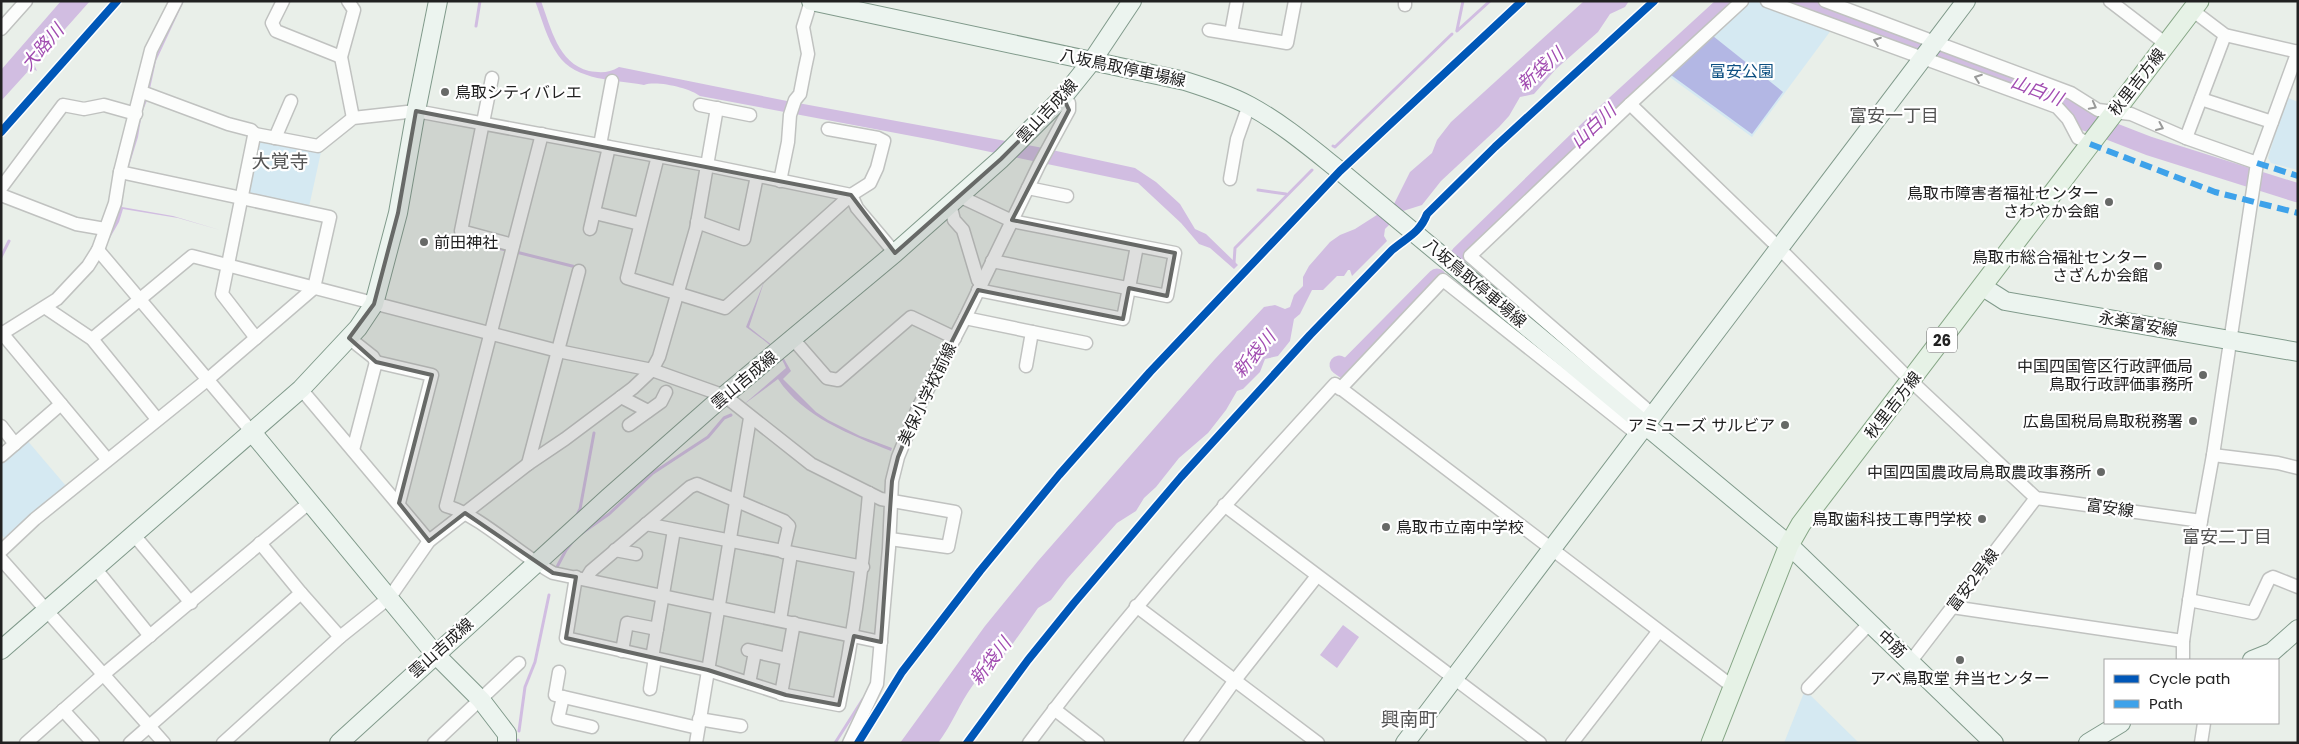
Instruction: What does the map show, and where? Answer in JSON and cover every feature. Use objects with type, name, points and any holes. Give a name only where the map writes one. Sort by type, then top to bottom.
[{"type":"main road","name":"秋里吉方線","points":[[1711,743],[1789,545],[1801,524],[1912,381],[2195,6]]},
{"type":"street","points":[[1,29],[26,1]]},
{"type":"street","points":[[107,458],[2,332],[46,308],[67,291],[88,266],[98,250],[116,203],[120,172],[136,114],[146,93],[151,50],[176,1]]},
{"type":"street","points":[[283,1],[272,23],[276,31],[341,57]]},
{"type":"street","points":[[348,1],[354,10],[341,57],[353,118]]},
{"type":"street","points":[[1,650],[300,389],[349,338],[374,304],[398,213],[438,1]]},
{"type":"street","points":[[780,181],[788,142],[790,115],[795,100],[800,94],[807,61],[808,54],[803,28],[811,1]]},
{"type":"street","name":"八坂鳥取停車場線","points":[[811,1],[1185,80],[1249,105],[1293,134],[1346,176],[1789,545]]},
{"type":"street","name":"雲山吉成線","points":[[339,743],[435,654],[725,396],[894,253],[1001,159],[1063,97],[1092,61],[1132,1]]},
{"type":"street","points":[[1231,34],[1238,1]]},
{"type":"street","points":[[1210,30],[1287,43],[1295,1]]},
{"type":"street","points":[[1645,424],[1470,256],[1742,1]]},
{"type":"street","points":[[1767,1],[2077,95],[2098,110],[2102,128]]},
{"type":"street","points":[[1825,1],[2057,107],[2068,118],[2078,138],[2131,114],[2186,138],[2257,163]]},
{"type":"street","points":[[1404,743],[1966,1]]},
{"type":"street","points":[[2110,1],[2166,44]]},
{"type":"street","points":[[2183,659],[2182,641],[2213,455],[2257,163],[2298,52],[2225,35],[2195,6]]},
{"type":"street","points":[[2186,138],[2225,35]]},
{"type":"street","points":[[492,78],[461,231],[513,245]]},
{"type":"street","points":[[590,229],[595,213],[605,146],[612,81]]},
{"type":"street","points":[[146,93],[228,124],[251,130],[256,134],[318,146],[353,118],[416,111],[706,165],[851,195]]},
{"type":"street","name":"美保小学校前線","points":[[849,743],[877,684],[890,539],[892,481],[898,457],[918,408],[965,318],[1039,165],[1069,110],[1068,103],[1063,97]]},
{"type":"street","points":[[2201,99],[2272,122]]},
{"type":"street","points":[[275,138],[291,101]]},
{"type":"street","points":[[1630,104],[1779,248],[1912,381],[2036,498]]},
{"type":"street","points":[[1,188],[63,105],[84,109],[104,105],[136,114]]},
{"type":"street","points":[[700,105],[750,114]]},
{"type":"street","points":[[1230,179],[1237,139],[1249,105]]},
{"type":"street","points":[[222,743],[340,637],[390,597],[429,542],[528,464],[621,397],[652,370],[658,357],[697,222],[717,108]]},
{"type":"street","points":[[658,156],[627,278],[725,308],[851,195],[870,183],[877,168],[884,141],[878,138],[828,128]]},
{"type":"street","points":[[256,134],[222,294],[256,338]]},
{"type":"street","points":[[542,134],[446,506],[465,513],[536,564],[553,573],[882,642]]},
{"type":"street","points":[[1,551],[35,519],[107,458],[207,380],[314,288],[330,217],[120,172]]},
{"type":"street","points":[[697,222],[744,239],[757,176]]},
{"type":"street","points":[[1028,188],[1067,196]]},
{"type":"street","points":[[1,195],[76,224],[105,229]]},
{"type":"street","points":[[851,195],[856,208],[894,253]]},
{"type":"street","points":[[992,260],[1129,288],[1167,296],[1175,253],[1012,221],[955,200],[954,220],[963,230],[980,287],[1123,319],[1129,288],[1137,246]]},
{"type":"street","points":[[595,213],[640,224]]},
{"type":"street","points":[[98,250],[390,597],[435,654],[481,700],[507,734],[507,743]]},
{"type":"street","points":[[92,339],[192,256],[558,350],[652,370],[725,396],[750,418],[810,464],[869,493],[891,502],[955,512],[948,547],[890,539]]},
{"type":"street","points":[[528,464],[579,271]]},
{"type":"street","points":[[1340,388],[1444,280],[1645,424]]},
{"type":"street","name":"永楽富安線","points":[[1983,286],[2005,301],[2298,352]]},
{"type":"street","points":[[46,308],[92,339],[158,418]]},
{"type":"street","points":[[793,339],[827,378],[838,380],[911,316],[955,338]]},
{"type":"street","points":[[965,318],[1086,343]]},
{"type":"street","points":[[1026,366],[1032,332]]},
{"type":"street","points":[[349,338],[376,362],[432,375],[399,504]]},
{"type":"street","points":[[353,450],[376,362]]},
{"type":"street","points":[[1029,743],[1054,708],[1136,606],[1224,505],[1335,384],[1658,632],[1733,687]]},
{"type":"street","points":[[300,389],[399,504],[429,542]]},
{"type":"street","points":[[628,425],[661,402],[666,392]]},
{"type":"street","points":[[621,397],[648,411]]},
{"type":"street","points":[[1,456],[61,404]]},
{"type":"street","points":[[696,743],[750,418]]},
{"type":"street","points":[[1,426],[15,444]]},
{"type":"street","points":[[2213,455],[2278,463],[2298,468]]},
{"type":"street","points":[[780,620],[789,526],[784,521],[697,484],[690,487],[581,578],[566,638],[708,670],[781,694],[839,705],[854,636],[863,567],[869,493]]},
{"type":"street","name":"富安線","points":[[2036,498],[2201,521]]},
{"type":"street","name":"富安2号線","points":[[1910,661],[2036,498]]},
{"type":"street","points":[[26,743],[104,674],[310,502]]},
{"type":"street","points":[[1224,505],[1540,743]]},
{"type":"street","points":[[646,524],[863,567]]},
{"type":"street","points":[[650,689],[662,595],[674,530]]},
{"type":"street","points":[[134,535],[191,603]]},
{"type":"street","points":[[260,543],[340,637]]},
{"type":"street","name":"中筋","points":[[1789,545],[1994,743]]},
{"type":"street","points":[[615,550],[636,554]]},
{"type":"street","points":[[1,559],[164,743]]},
{"type":"street","points":[[95,568],[150,636]]},
{"type":"street","points":[[1190,743],[1235,680],[1316,576]]},
{"type":"street","points":[[2189,600],[2253,613],[2269,579],[2273,577],[2298,588]]},
{"type":"street","points":[[130,743],[301,593]]},
{"type":"street","points":[[1136,606],[1318,743]]},
{"type":"street","points":[[1952,607],[2182,641]]},
{"type":"street","points":[[622,651],[627,622],[657,629]]},
{"type":"street","points":[[781,694],[794,623]]},
{"type":"street","points":[[1808,688],[1870,623]]},
{"type":"street","points":[[2254,659],[2272,652],[2298,629]]},
{"type":"street","points":[[1572,743],[1658,632]]},
{"type":"street","points":[[748,683],[752,651],[787,659]]},
{"type":"street","points":[[434,743],[519,662]]},
{"type":"street","points":[[559,672],[555,695],[699,723],[741,726]]},
{"type":"street","points":[[563,697],[558,718],[592,727]]},
{"type":"street","points":[[1054,708],[1098,743]]},
{"type":"street","points":[[63,710],[93,743]]},
{"type":"street","points":[[2088,743],[2119,724]]},
{"type":"street","points":[[2201,743],[2204,724]]},
{"type":"highlighted area","points":[[1063,97],[1069,110],[1012,220],[1175,253],[1167,296],[1129,288],[1123,319],[978,290],[918,408],[898,457],[892,481],[881,642],[854,636],[839,705],[786,695],[708,670],[566,638],[576,577],[553,573],[465,513],[429,541],[399,503],[432,375],[376,362],[349,338],[374,304],[398,213],[416,111],[851,195],[895,253],[1001,159]]},
{"type":"green space","name":"富安公園","points":[[1749,1],[1755,1],[1832,29],[1752,137],[1667,75]]},
{"type":"green space","points":[[1713,36],[1783,92],[1752,134],[1671,75]]},
{"type":"green space","points":[[2286,97],[2298,102],[2298,170],[2271,163],[2268,158]]},
{"type":"green space","points":[[262,140],[321,152],[309,207],[250,193],[248,190],[257,143]]},
{"type":"green space","points":[[26,439],[66,486],[5,539],[1,534],[1,461]]},
{"type":"green space","points":[[1805,690],[1859,743],[1784,743]]},
{"type":"water","name":"大路川","points":[[61,1],[90,1],[34,64],[37,71],[31,68],[1,101],[1,70]]},
{"type":"water","points":[[178,1],[184,1],[156,61],[148,98],[142,113],[138,137],[125,179],[122,207],[173,216],[220,230],[178,218],[123,209],[119,222],[107,243],[104,242],[118,215],[121,178],[138,111],[146,90],[153,52]]},
{"type":"water","points":[[535,1],[541,1],[552,33],[563,52],[578,67],[589,71],[605,72],[619,67],[787,101],[1038,147],[1135,168],[1156,182],[1180,204],[1195,229],[1206,234],[1238,265],[1234,269],[1210,248],[1199,244],[1181,223],[1138,183],[933,140],[700,96],[689,90],[673,86],[656,83],[644,85],[586,75],[565,64],[558,55],[548,36]]},
{"type":"water","name":"新袋川","points":[[1584,1],[1629,1],[1625,7],[1610,14],[1598,32],[1556,69],[1534,94],[1520,97],[1509,116],[1441,181],[1422,205],[1403,211],[1385,229],[1384,236],[1387,241],[1352,276],[1350,270],[1348,270],[1344,276],[1337,276],[1323,290],[1312,290],[1300,314],[1294,319],[1290,341],[1278,356],[1265,359],[1260,372],[1243,389],[1237,391],[1226,410],[1208,433],[1179,458],[1156,487],[1144,498],[1136,511],[1117,523],[1067,579],[1051,600],[1038,608],[1002,659],[973,685],[938,743],[900,743],[985,626],[1038,561],[1215,359],[1264,307],[1275,305],[1285,309],[1290,307],[1294,295],[1303,286],[1303,277],[1309,266],[1330,242],[1340,235],[1355,229],[1394,204],[1410,172],[1432,153],[1437,140],[1451,122]]},
{"type":"water","points":[[765,279],[749,327],[773,346],[783,357],[791,371],[783,379],[816,412],[828,420],[860,436],[892,448],[891,451],[844,431],[814,414],[788,392],[778,379],[743,405],[786,368],[779,355],[764,340],[746,327]]},
{"type":"water","points":[[1343,625],[1359,637],[1337,668],[1320,655]]},
{"type":"waterway","points":[[476,26],[480,1]]},
{"type":"waterway","points":[[1457,30],[1463,1]]},
{"type":"waterway","points":[[1457,31],[1490,1]]},
{"type":"waterway","name":"山白川","points":[[1460,255],[1599,120],[1729,1]]},
{"type":"waterway","name":"山白川","points":[[1798,1],[2070,102],[2082,120],[2149,146],[2298,193]]},
{"type":"waterway","points":[[1333,146],[1335,147],[1452,34]]},
{"type":"waterway","points":[[1234,263],[1235,248],[1312,170]]},
{"type":"waterway","points":[[1258,190],[1286,194]]},
{"type":"waterway","points":[[1,257],[9,241]]},
{"type":"waterway","points":[[480,244],[506,250]]},
{"type":"waterway","points":[[516,252],[576,267]]},
{"type":"waterway","name":"山白川","points":[[1339,365],[1346,370],[1437,278]]},
{"type":"waterway","points":[[582,533],[609,514],[653,473],[708,437],[724,418],[731,415]]},
{"type":"waterway","points":[[576,517],[580,509],[594,433]]},
{"type":"waterway","points":[[557,567],[573,541]]},
{"type":"waterway","points":[[519,731],[525,687],[535,662],[549,595]]},
{"type":"waterway","points":[[835,743],[863,699]]},
{"type":"marked path","points":[[2090,144],[2215,192],[2298,213]]},
{"type":"marked path","points":[[2257,163],[2298,176]]},
{"type":"cycle path","points":[[1,132],[117,1]]},
{"type":"cycle path","points":[[858,743],[902,672],[980,571],[1059,475],[1150,372],[1340,171],[1522,1]]},
{"type":"cycle path","points":[[967,743],[1028,660],[1074,603],[1181,477],[1310,335],[1392,250],[1417,231],[1427,214],[1495,147],[1654,1]]},
{"type":"place","name":"鳥取シティバレエ","points":[[445,92]]},
{"type":"place","name":"鳥取市障害者福祉センター さわやか会館","points":[[2109,202]]},
{"type":"place","name":"前田神社","points":[[424,242]]},
{"type":"place","name":"鳥取市総合福祉センター さざんか会館","points":[[2158,266]]},
{"type":"place","name":"中国四国管区行政評価局 鳥取行政評価事務所","points":[[2203,375]]},
{"type":"place","name":"広島国税局鳥取税務署","points":[[2193,421]]},
{"type":"place","name":"アミューズ サルビア","points":[[1785,425]]},
{"type":"place","name":"中国四国農政局鳥取農政事務所","points":[[2101,472]]},
{"type":"place","name":"鳥取歯科技工専門学校","points":[[1982,519]]},
{"type":"place","name":"鳥取市立南中学校","points":[[1386,527]]},
{"type":"place","name":"アベ鳥取堂 弁当センター","points":[[1960,660]]},
{"type":"district","name":"富安一丁目","points":[[1894,115]]},
{"type":"district","name":"大覚寺","points":[[280,161]]},
{"type":"district","name":"富安二丁目","points":[[2227,536]]},
{"type":"district","name":"興南町","points":[[1409,719]]}]
